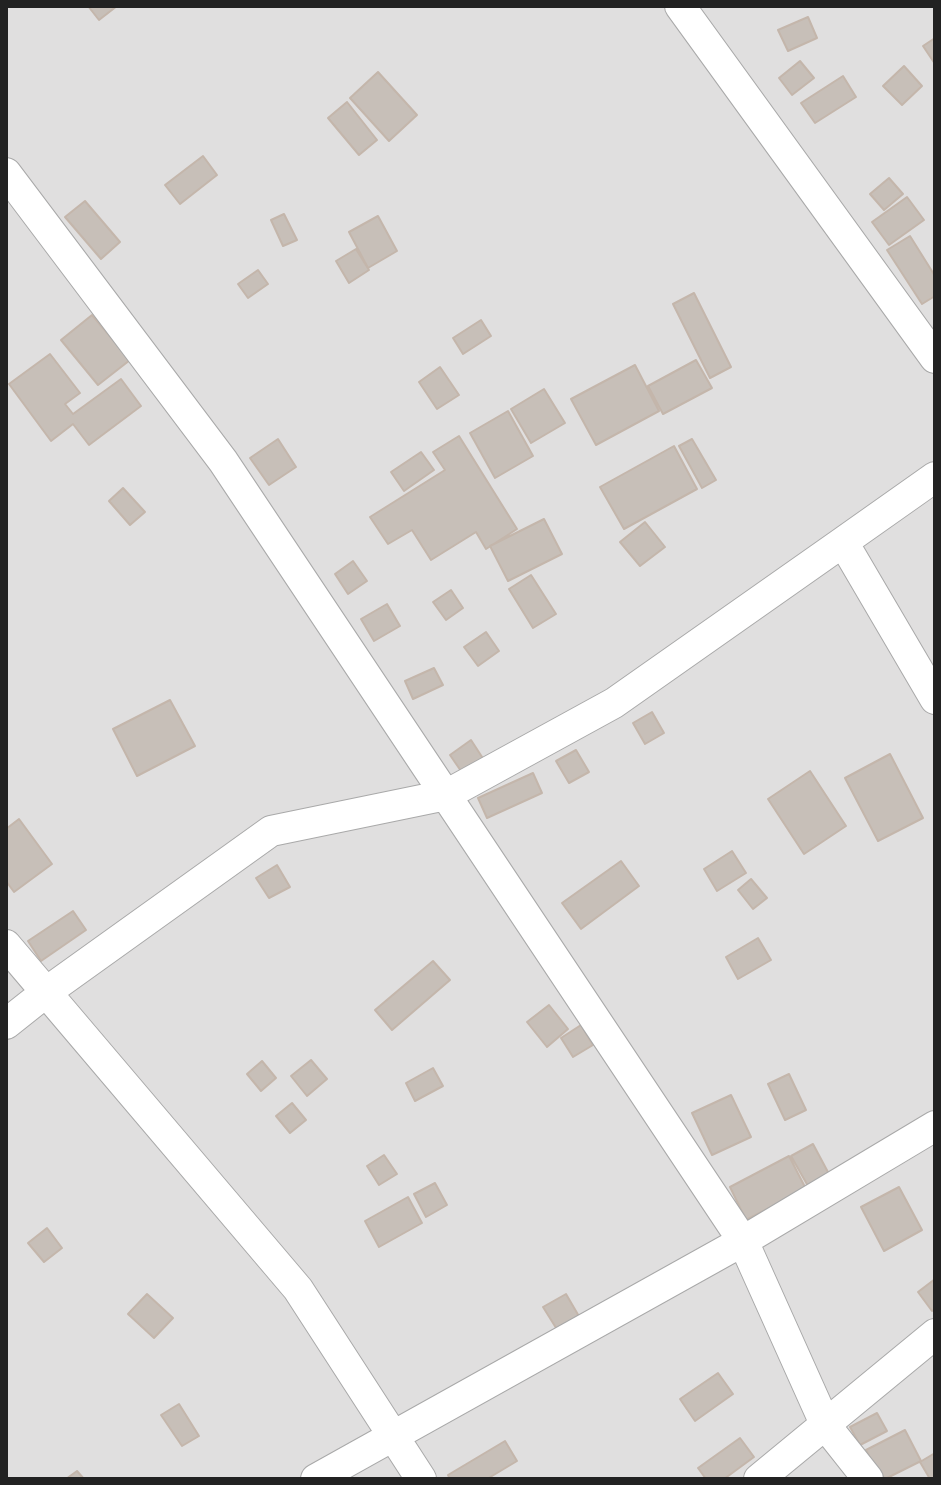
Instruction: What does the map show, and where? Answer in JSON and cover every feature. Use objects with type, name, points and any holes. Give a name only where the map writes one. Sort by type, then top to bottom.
[{"type":"street","points":[[680,6],[935,358]]},
{"type":"street","points":[[6,173],[223,461],[743,1241],[826,1426],[868,1479]]},
{"type":"street","points":[[6,1024],[271,831],[446,795],[614,703],[935,477]]},
{"type":"street","points":[[843,542],[935,699]]},
{"type":"street","points":[[6,945],[298,1289],[421,1479]]},
{"type":"street","points":[[316,1479],[743,1241],[935,1126]]},
{"type":"street","points":[[759,1479],[935,1334]]},
{"type":"shaded area","points":[[6,6],[935,6],[935,1479],[6,1479]]},
{"type":"building","points":[[88,6],[117,6],[99,20]]},
{"type":"building","points":[[808,17],[817,38],[788,51],[778,30]]},
{"type":"building","points":[[935,38],[935,64],[923,46]]},
{"type":"building","points":[[800,61],[814,78],[792,95],[779,78]]},
{"type":"building","points":[[904,66],[922,86],[902,105],[883,86]]},
{"type":"building","points":[[378,72],[417,115],[389,141],[350,98]]},
{"type":"building","points":[[843,76],[856,97],[815,123],[801,103]]},
{"type":"building","points":[[347,102],[377,140],[359,155],[328,118]]},
{"type":"building","points":[[203,156],[217,175],[180,204],[165,185]]},
{"type":"building","points":[[889,178],[903,194],[884,210],[870,194]]},
{"type":"building","points":[[907,197],[924,220],[889,245],[872,222]]},
{"type":"building","points":[[85,201],[120,242],[101,259],[65,217]]},
{"type":"building","points":[[284,214],[297,240],[283,246],[271,220]]},
{"type":"building","points":[[378,216],[397,251],[368,268],[349,232]]},
{"type":"building","points":[[910,236],[935,276],[935,296],[922,304],[887,250]]},
{"type":"building","points":[[356,249],[369,270],[349,283],[336,261]]},
{"type":"building","points":[[258,270],[268,284],[248,298],[238,284]]},
{"type":"building","points":[[694,293],[731,367],[710,378],[673,304]]},
{"type":"building","points":[[92,315],[130,360],[98,385],[61,340]]},
{"type":"building","points":[[481,320],[491,336],[463,354],[453,338]]},
{"type":"building","points":[[50,354],[80,393],[65,404],[73,414],[121,379],[141,406],[89,445],[73,424],[51,441],[9,384]]},
{"type":"building","points":[[696,360],[712,388],[663,414],[648,386]]},
{"type":"building","points":[[635,365],[659,411],[596,445],[571,399]]},
{"type":"building","points":[[440,367],[459,395],[437,409],[419,382]]},
{"type":"building","points":[[544,389],[565,423],[531,443],[511,409]]},
{"type":"building","points":[[508,411],[533,456],[495,478],[470,433]]},
{"type":"building","points":[[459,436],[517,529],[486,549],[476,532],[431,560],[412,530],[388,544],[370,517],[445,470],[433,452]]},
{"type":"building","points":[[278,439],[296,467],[269,485],[250,458]]},
{"type":"building","points":[[692,439],[716,480],[702,488],[679,446]]},
{"type":"building","points":[[674,446],[697,489],[624,529],[600,487]]},
{"type":"building","points":[[421,452],[434,470],[404,491],[391,472]]},
{"type":"building","points":[[123,488],[145,512],[130,525],[109,501]]},
{"type":"building","points":[[544,519],[562,554],[508,581],[490,546]]},
{"type":"building","points":[[645,522],[665,547],[640,566],[620,542]]},
{"type":"building","points":[[353,561],[367,581],[348,594],[335,574]]},
{"type":"building","points":[[531,575],[556,614],[533,628],[509,589]]},
{"type":"building","points":[[451,590],[463,608],[446,620],[433,602]]},
{"type":"building","points":[[387,604],[400,626],[374,641],[361,619]]},
{"type":"building","points":[[486,632],[499,651],[478,666],[464,647]]},
{"type":"building","points":[[434,668],[443,685],[413,699],[405,681]]},
{"type":"building","points":[[170,700],[195,746],[137,776],[113,729]]},
{"type":"building","points":[[652,712],[664,733],[645,744],[633,723]]},
{"type":"building","points":[[471,740],[484,760],[463,774],[450,755]]},
{"type":"building","points":[[576,750],[589,772],[569,783],[556,761]]},
{"type":"building","points":[[890,754],[923,818],[878,841],[845,778]]},
{"type":"building","points":[[810,771],[846,826],[804,854],[768,799]]},
{"type":"building","points":[[533,773],[542,793],[487,818],[478,798]]},
{"type":"building","points":[[19,819],[52,864],[14,892],[6,881],[6,829]]},
{"type":"building","points":[[732,851],[746,873],[717,891],[704,869]]},
{"type":"building","points":[[621,861],[639,886],[581,929],[562,903]]},
{"type":"building","points":[[277,865],[290,887],[269,898],[256,878]]},
{"type":"building","points":[[751,879],[767,898],[753,909],[738,890]]},
{"type":"building","points":[[73,911],[86,930],[41,961],[28,941]]},
{"type":"building","points":[[758,938],[771,960],[738,979],[726,957]]},
{"type":"building","points":[[433,961],[450,980],[392,1030],[375,1010]]},
{"type":"building","points":[[549,1005],[568,1029],[547,1047],[527,1022]]},
{"type":"building","points":[[581,1025],[593,1045],[573,1057],[561,1038]]},
{"type":"building","points":[[311,1060],[327,1079],[307,1096],[291,1076]]},
{"type":"building","points":[[262,1061],[276,1078],[261,1091],[247,1074]]},
{"type":"building","points":[[433,1068],[443,1086],[415,1101],[406,1083]]},
{"type":"building","points":[[789,1074],[806,1110],[785,1120],[768,1084]]},
{"type":"building","points":[[731,1095],[751,1137],[712,1155],[692,1113]]},
{"type":"building","points":[[292,1103],[306,1120],[290,1133],[276,1116]]},
{"type":"building","points":[[813,1144],[829,1174],[808,1186],[791,1156]]},
{"type":"building","points":[[384,1155],[397,1174],[379,1185],[367,1166]]},
{"type":"building","points":[[789,1156],[806,1189],[746,1220],[730,1187]]},
{"type":"building","points":[[435,1183],[447,1205],[426,1217],[414,1194]]},
{"type":"building","points":[[899,1187],[922,1230],[884,1251],[861,1207]]},
{"type":"building","points":[[408,1197],[422,1223],[379,1247],[365,1221]]},
{"type":"building","points":[[47,1228],[62,1248],[44,1262],[28,1243]]},
{"type":"building","points":[[935,1279],[935,1309],[932,1311],[918,1292]]},
{"type":"building","points":[[147,1294],[173,1318],[154,1338],[128,1314]]},
{"type":"building","points":[[566,1294],[580,1318],[558,1331],[543,1307]]},
{"type":"building","points":[[718,1373],[733,1394],[695,1421],[680,1399]]},
{"type":"building","points":[[179,1404],[199,1436],[182,1446],[161,1415]]},
{"type":"building","points":[[877,1413],[887,1431],[860,1445],[850,1427]]},
{"type":"building","points":[[905,1430],[921,1461],[880,1479],[866,1450]]},
{"type":"building","points":[[740,1438],[754,1457],[724,1479],[706,1479],[698,1468]]},
{"type":"building","points":[[505,1441],[517,1461],[487,1479],[450,1479],[448,1475]]},
{"type":"building","points":[[935,1453],[935,1478],[930,1479],[920,1462]]},
{"type":"building","points":[[77,1471],[84,1479],[66,1479]]}]
